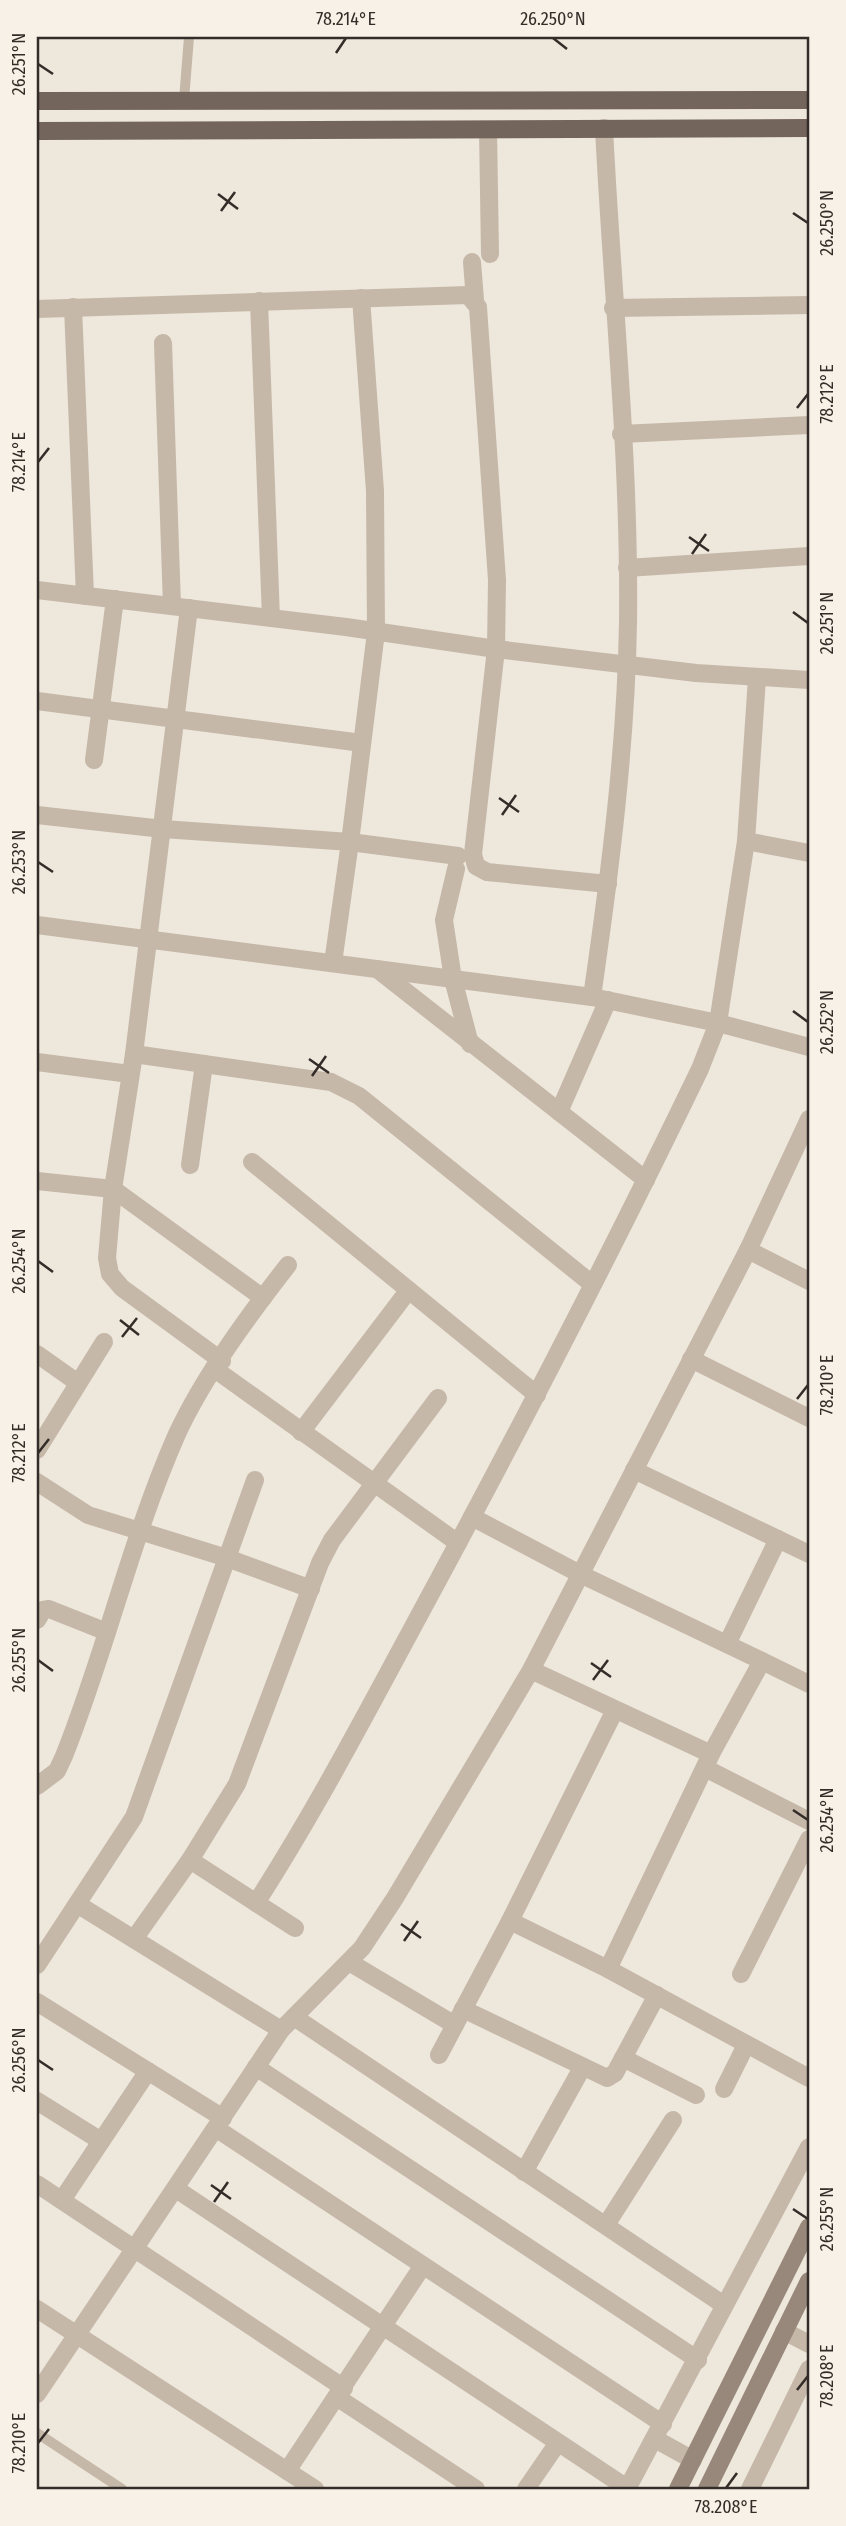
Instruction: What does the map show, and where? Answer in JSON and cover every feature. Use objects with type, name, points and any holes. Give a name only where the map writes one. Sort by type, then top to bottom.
[{"type":"main road","points":[[37,101],[809,100]]},
{"type":"main road","points":[[37,131],[809,128]]},
{"type":"street","points":[[559,1112],[600,999],[608,884],[623,743],[627,568],[604,128]]},
{"type":"street","points":[[488,130],[490,254]]},
{"type":"street","points":[[472,262],[497,580],[496,649],[473,854],[475,866],[487,872],[608,884]]},
{"type":"street","points":[[37,309],[459,293],[475,300]]},
{"type":"street","points":[[333,963],[376,632],[373,464],[361,298]]},
{"type":"street","points":[[259,301],[271,618]]},
{"type":"street","points":[[613,308],[809,305]]},
{"type":"street","points":[[73,307],[85,596]]},
{"type":"street","points":[[163,343],[180,607],[175,719],[134,1054],[113,1189],[107,1258],[110,1275],[122,1288],[301,1432],[458,1543]]},
{"type":"street","points":[[621,435],[809,425]]},
{"type":"street","points":[[627,568],[809,556]]},
{"type":"street","points":[[37,590],[626,665],[809,681]]},
{"type":"street","points":[[94,760],[115,600]]},
{"type":"street","points":[[256,1903],[321,1799],[537,1395],[646,1180],[700,1069],[719,1023],[746,841],[757,678]]},
{"type":"street","points":[[37,701],[362,743]]},
{"type":"street","points":[[37,815],[163,829],[349,842],[457,862],[444,920],[453,979],[470,1044]]},
{"type":"street","points":[[746,841],[809,853]]},
{"type":"street","points":[[37,925],[600,999],[719,1023],[809,1047]]},
{"type":"street","points":[[377,969],[646,1180]]},
{"type":"street","points":[[134,1054],[331,1082],[359,1096],[592,1284]]},
{"type":"street","points":[[37,1062],[130,1074]]},
{"type":"street","points":[[190,1165],[204,1064]]},
{"type":"street","points":[[37,2394],[256,2067],[288,2024],[349,1962],[379,1923],[531,1670],[748,1250],[801,1160],[809,1119]]},
{"type":"street","points":[[253,1162],[537,1395]]},
{"type":"street","points":[[37,1181],[113,1189],[263,1298]]},
{"type":"street","points":[[748,1250],[809,1281]]},
{"type":"street","points":[[37,1786],[57,1770],[64,1756],[141,1530],[178,1433],[219,1365],[288,1265]]},
{"type":"street","points":[[301,1432],[408,1291]]},
{"type":"street","points":[[37,1450],[104,1342]]},
{"type":"street","points":[[37,1354],[78,1383]]},
{"type":"street","points":[[691,1359],[809,1418]]},
{"type":"street","points":[[134,1939],[190,1860],[237,1784],[332,1540],[438,1398]]},
{"type":"street","points":[[634,1470],[809,1554]]},
{"type":"street","points":[[37,1965],[134,1817],[255,1480]]},
{"type":"street","points":[[37,1482],[89,1515],[227,1558],[311,1589]]},
{"type":"street","points":[[472,1517],[580,1574],[809,1684]]},
{"type":"street","points":[[727,1644],[778,1539]]},
{"type":"street","points":[[37,1620],[43,1610],[49,1609],[107,1632]]},
{"type":"street","points":[[608,1969],[708,1761],[762,1661]]},
{"type":"street","points":[[531,1670],[615,1710],[809,1821]]},
{"type":"street","points":[[439,2055],[510,1921],[615,1710]]},
{"type":"street","points":[[741,1973],[809,1839]]},
{"type":"street","points":[[190,1860],[295,1928]]},
{"type":"street","points":[[78,1904],[134,1939],[288,2024],[524,2172],[724,2305]]},
{"type":"street","points":[[510,1921],[608,1969],[809,2078]]},
{"type":"street","points":[[349,1962],[459,2017],[607,2078],[615,2073],[657,1995]]},
{"type":"street","points":[[37,2002],[148,2071],[422,2267],[659,2431],[693,2460]]},
{"type":"street","points":[[724,2089],[746,2045]]},
{"type":"street","points":[[623,2058],[696,2095]]},
{"type":"street","points":[[256,2067],[698,2360]]},
{"type":"street","points":[[524,2172],[582,2068]]},
{"type":"street","points":[[62,2200],[148,2071]]},
{"type":"street","points":[[37,2101],[101,2141]]},
{"type":"street","points":[[606,2225],[673,2120]]},
{"type":"street","points":[[176,2189],[627,2489],[809,2147]]},
{"type":"street","points":[[37,2184],[134,2248],[477,2489]]},
{"type":"street","points":[[680,2489],[809,2227]]},
{"type":"street","points":[[287,2471],[422,2267]]},
{"type":"street","points":[[707,2489],[809,2281]]},
{"type":"street","points":[[778,2289],[799,2301]]},
{"type":"street","points":[[37,2309],[315,2489]]},
{"type":"street","points":[[784,2331],[809,2344]]},
{"type":"street","points":[[750,2489],[809,2370]]},
{"type":"street","points":[[527,2489],[557,2444]]},
{"type":"lane","points":[[184,100],[189,37]]},
{"type":"lane","points":[[37,2433],[121,2489]]}]
